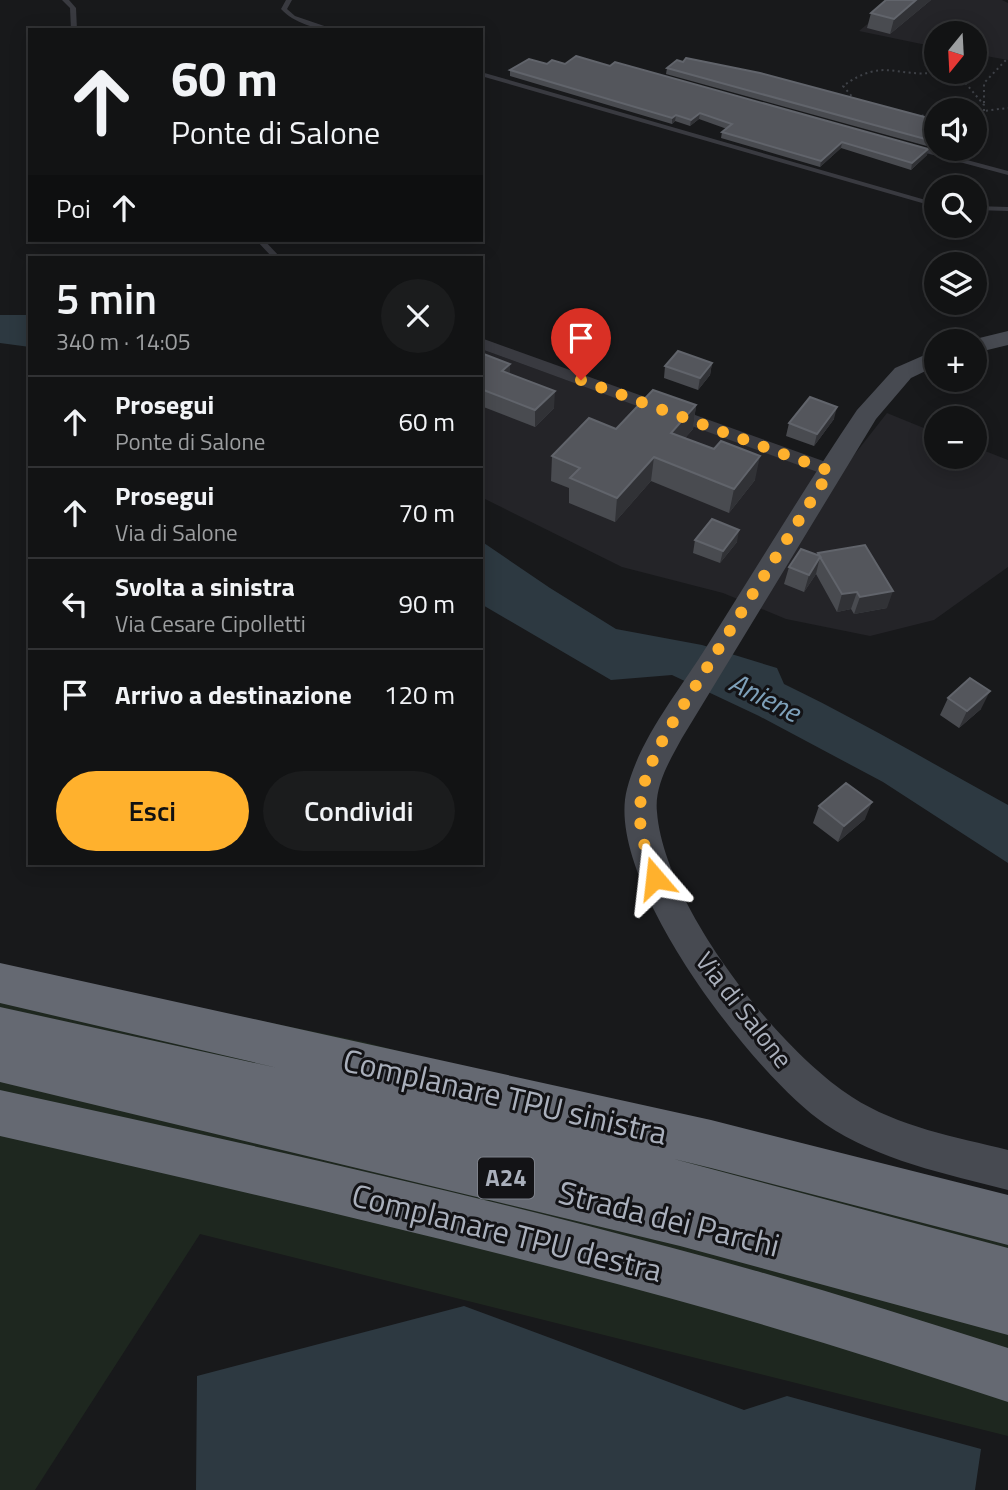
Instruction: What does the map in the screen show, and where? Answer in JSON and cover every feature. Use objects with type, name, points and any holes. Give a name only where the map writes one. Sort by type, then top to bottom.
[{"type":"highway","points":[[0,974],[73,999]]},
{"type":"highway","name":"Complanare TPU sinistra","points":[[0,983],[711,1144],[1008,1220]]},
{"type":"highway","name":"Strada dei Parchi","points":[[0,1028],[294,1094],[677,1186],[1008,1274]]},
{"type":"highway","name":"Strada dei Parchi","points":[[0,1060],[680,1220],[1008,1309]]},
{"type":"highway","name":"Complanare TPU destra","points":[[0,1113],[267,1174],[668,1272],[831,1318],[1008,1375]]},
{"type":"highway","points":[[831,1318],[878,1322],[1008,1361]]},
{"type":"street","points":[[987,343],[1008,338]]},
{"type":"street","points":[[483,344],[830,471],[866,415],[894,381],[924,362]]},
{"type":"street","name":"Via di Salone","points":[[830,471],[671,729],[644,783],[639,810],[646,852],[655,878],[685,933],[756,1033],[806,1086],[838,1110],[872,1128],[938,1152],[1008,1170]]},
{"type":"lane","points":[[65,0],[73,8],[74,28]]},
{"type":"lane","points":[[289,0],[285,9],[289,15],[327,28]]},
{"type":"lane","points":[[483,75],[924,202]]},
{"type":"lane","points":[[902,144],[1008,173]]},
{"type":"lane","points":[[987,208],[1008,209]]},
{"type":"lane","points":[[262,242],[275,256]]},
{"type":"path","points":[[982,98],[980,91],[984,80],[1006,60]]},
{"type":"path","points":[[862,102],[853,99],[843,86],[857,76],[883,68],[924,74]]},
{"type":"path","points":[[966,84],[978,98]]},
{"type":"path","points":[[987,111],[1008,108]]},
{"type":"path","points":[[915,116],[924,115]]},
{"type":"shaded area","points":[[896,0],[1002,0],[1008,3],[1008,60],[987,56],[987,21],[924,21],[924,45],[859,31]]},
{"type":"shaded area","points":[[483,350],[836,478],[887,413],[924,428],[924,469],[987,469],[987,452],[1008,460],[1008,567],[934,620],[870,636],[786,619],[723,593],[622,567],[483,498]]},
{"type":"shaded area","points":[[0,967],[364,1042],[1008,1209],[1008,1436],[200,1234],[35,1490],[0,1490]]},
{"type":"water","points":[[0,315],[28,315],[28,347],[0,343]]},
{"type":"water","name":"Aniene","points":[[483,542],[616,629],[702,645],[777,668],[784,684],[1008,805],[1008,863],[883,782],[759,716],[672,675],[611,680],[483,605]]},
{"type":"water","points":[[464,1306],[744,1410],[787,1396],[981,1449],[975,1490],[196,1490],[197,1376]]},
{"type":"building","points":[[886,0],[916,0],[894,19],[871,13]]},
{"type":"building","points":[[576,56],[610,66],[615,62],[924,148],[924,152],[912,163],[842,142],[821,161],[722,132],[732,124],[700,113],[691,120],[676,115],[672,118],[510,70],[529,59],[547,64],[552,60],[565,64]]},
{"type":"building","points":[[686,58],[760,73],[924,117],[924,139],[667,68],[677,60],[683,62]]},
{"type":"building","points":[[678,351],[712,363],[700,378],[665,366]]},
{"type":"building","points":[[483,354],[510,364],[502,371],[555,391],[535,410],[483,390]]},
{"type":"building","points":[[653,390],[696,405],[671,433],[714,449],[721,441],[760,456],[734,489],[654,457],[617,498],[570,478],[580,468],[552,456],[589,418],[616,429]]},
{"type":"building","points":[[810,397],[837,407],[817,434],[789,423]]},
{"type":"building","points":[[712,519],[739,530],[723,551],[695,540]]},
{"type":"building","points":[[865,545],[893,591],[860,597],[857,592],[842,594],[820,557],[809,575],[789,567],[801,549],[820,556],[818,553]]},
{"type":"building","points":[[970,678],[990,691],[967,711],[948,698]]},
{"type":"building","points":[[846,783],[872,802],[844,826],[819,806]]},
{"type":"route","points":[[581,380],[830,471],[671,729],[644,783],[639,810],[646,852],[655,878]]}]
